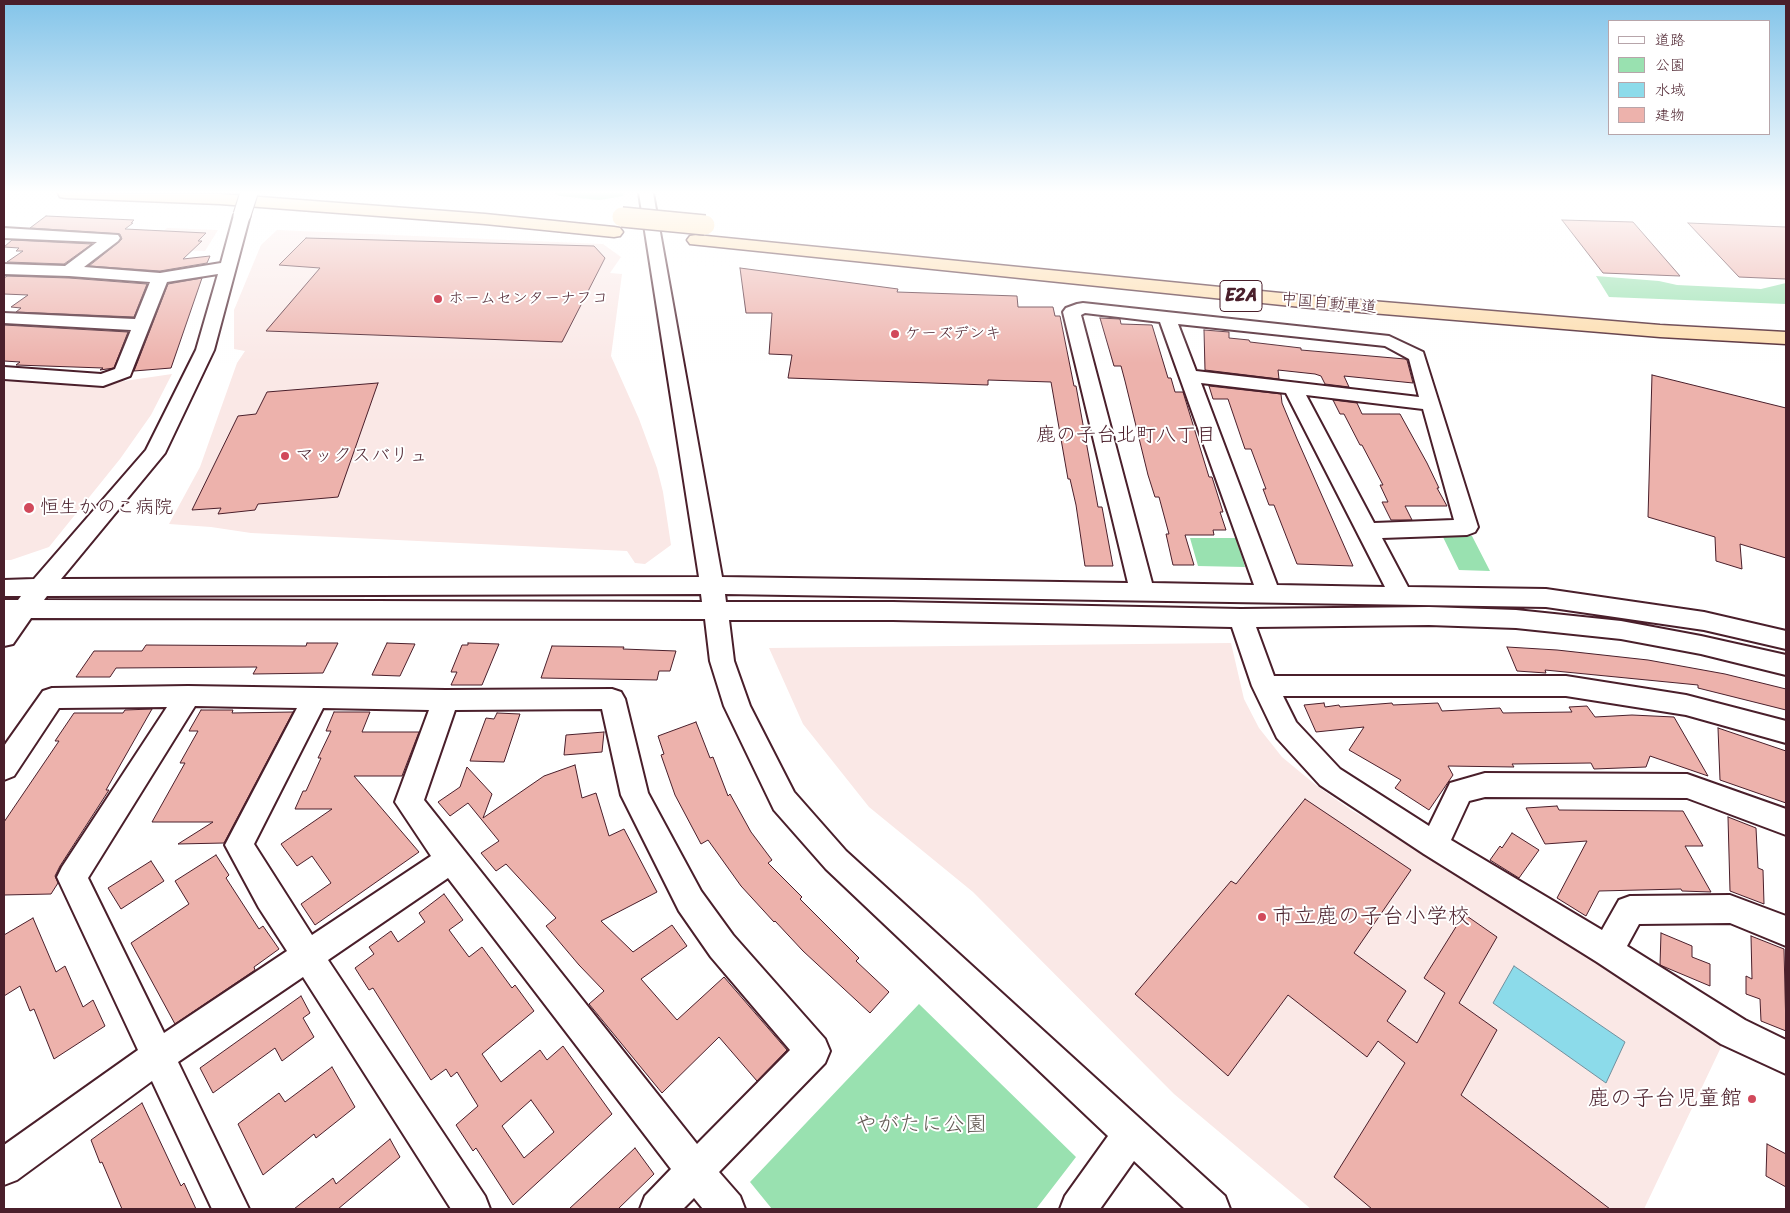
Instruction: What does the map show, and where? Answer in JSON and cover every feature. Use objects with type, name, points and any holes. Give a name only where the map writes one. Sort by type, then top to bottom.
[{"type":"highway","name":"中国自動車道","points":[[845,250],[1301,302],[1632,329],[1786,338]]},
{"type":"highway","name":"中国自動車道","points":[[892,250],[1524,304],[1786,320]]},
{"type":"street","points":[[69,271],[97,250]]},
{"type":"street","points":[[4,637],[15,608],[40,588],[155,453],[205,350],[233,250]]},
{"type":"street","points":[[656,250],[714,598],[722,661],[737,706],[784,801],[836,860],[1212,1209]]},
{"type":"street","points":[[4,269],[69,271],[160,278],[228,267]]},
{"type":"street","points":[[4,373],[103,380],[123,372],[160,278]]},
{"type":"street","points":[[1142,591],[1072,312],[1083,308],[1389,341],[1417,356],[1467,527],[1368,531]]},
{"type":"street","points":[[1167,317],[1269,594]]},
{"type":"street","points":[[4,318],[126,325],[142,324]]},
{"type":"street","points":[[1188,376],[1431,404]]},
{"type":"street","points":[[1293,388],[1400,594]]},
{"type":"street","points":[[4,588],[714,598],[903,611],[1240,618],[1429,616],[1516,618],[1621,630],[1700,645],[1786,665]]},
{"type":"street","points":[[15,608],[1142,591],[1269,594],[1400,594],[1546,598],[1704,620],[1786,640]]},
{"type":"street","points":[[1240,618],[1265,686],[1286,730],[1330,777],[1434,845],[1608,951],[1733,1032],[1786,1057]]},
{"type":"street","points":[[1265,686],[1566,686],[1686,705],[1786,732]]},
{"type":"street","points":[[188,696],[72,877],[231,1209]]},
{"type":"street","points":[[4,768],[52,698],[188,696],[446,700],[612,699],[635,796],[690,901],[722,946],[814,1051],[658,1209]]},
{"type":"street","points":[[315,699],[239,845],[270,898],[472,1209]]},
{"type":"street","points":[[446,700],[409,802],[451,859],[695,1171],[727,1209]]},
{"type":"street","points":[[1434,845],[1460,792],[1485,785],[1687,786],[1786,822]]},
{"type":"street","points":[[4,1167],[157,1057],[451,859]]},
{"type":"street","points":[[1608,951],[1630,910],[1730,909],[1786,931]]},
{"type":"street","points":[[1078,1209],[1132,1133]]},
{"type":"shaded area","points":[[162,250],[206,250],[205,251]]},
{"type":"shaded area","points":[[259,250],[611,250],[621,257],[610,273],[622,274],[611,356],[639,419],[657,468],[663,492],[671,545],[645,564],[635,563],[627,551],[251,533],[211,527],[169,524],[200,467],[237,363],[245,351],[234,349],[234,310]]},
{"type":"shaded area","points":[[172,374],[151,415],[120,459],[49,547],[11,560],[4,560],[4,380],[97,385]]},
{"type":"shaded area","name":"市立鹿の子台小学校","points":[[1231,643],[1244,699],[1259,728],[1282,757],[1317,786],[1351,810],[1446,865],[1723,1043],[1644,1209],[1311,1209],[1174,1094],[973,892],[869,807],[803,724],[769,648]]},
{"type":"green space","points":[[1596,276],[1659,281],[1677,285],[1761,289],[1786,283],[1786,304],[1609,297]]},
{"type":"green space","points":[[1442,535],[1472,536],[1490,571],[1459,570]]},
{"type":"green space","points":[[1190,538],[1236,538],[1245,567],[1198,566]]},
{"type":"green space","name":"やがたに公園","points":[[919,1004],[1076,1157],[1036,1209],[772,1209],[750,1182]]},
{"type":"water","points":[[1514,966],[1625,1042],[1606,1083],[1493,1003]]},
{"type":"building","points":[[84,250],[64,264],[7,262],[23,251],[16,251]]},
{"type":"building","points":[[109,250],[193,250],[183,259],[210,256],[207,263],[160,271],[89,266]]},
{"type":"building","name":"ホームセンターナフコ","points":[[294,250],[597,250],[605,258],[562,342],[266,331],[320,268],[279,265]]},
{"type":"building","points":[[1585,250],[1657,250],[1680,276],[1603,273]]},
{"type":"building","points":[[1713,250],[1786,250],[1786,279],[1739,277]]},
{"type":"building","name":"ケーズデンキ","points":[[740,268],[898,289],[897,292],[1017,296],[1018,307],[1053,307],[1055,316],[1060,316],[1074,386],[1076,386],[1098,507],[1102,507],[1113,566],[1085,566],[1076,505],[1070,479],[1068,479],[1051,382],[988,380],[988,385],[788,378],[792,355],[769,354],[772,313],[746,313]]},
{"type":"building","points":[[7,276],[69,278],[147,284],[134,317],[16,312],[21,308],[11,307],[28,295],[4,294],[4,278]]},
{"type":"building","points":[[202,278],[171,368],[134,371],[168,284]]},
{"type":"building","points":[[1100,318],[1120,319],[1121,324],[1152,325],[1168,378],[1171,378],[1175,392],[1183,392],[1209,477],[1212,477],[1223,512],[1220,512],[1226,530],[1213,530],[1214,535],[1185,535],[1194,565],[1173,565],[1166,534],[1169,534],[1159,497],[1155,497],[1148,475],[1121,366],[1114,366]]},
{"type":"building","points":[[4,325],[128,332],[114,368],[100,370],[103,368],[16,365],[20,362],[4,361]]},
{"type":"building","points":[[1204,330],[1229,332],[1229,338],[1301,348],[1301,350],[1405,359],[1407,360],[1413,383],[1344,376],[1349,387],[1325,384],[1321,376],[1315,374],[1278,370],[1279,379],[1205,370]]},
{"type":"building","points":[[1652,375],[1786,408],[1786,558],[1740,544],[1742,569],[1716,561],[1715,537],[1648,517]]},
{"type":"building","name":"マックスバリュ","points":[[378,383],[338,497],[258,504],[255,510],[218,514],[221,508],[192,510],[238,416],[256,414],[267,392]]},
{"type":"building","points":[[1209,386],[1281,394],[1282,403],[1297,439],[1353,566],[1297,564],[1274,505],[1269,505],[1263,489],[1266,489],[1251,449],[1245,449],[1228,399],[1213,399]]},
{"type":"building","points":[[1333,400],[1357,403],[1362,414],[1400,414],[1427,463],[1447,506],[1405,506],[1412,520],[1391,520],[1382,502],[1388,502],[1380,485],[1383,485],[1344,414],[1340,414]]},
{"type":"building","points":[[307,643],[338,643],[323,673],[253,674],[257,667],[116,668],[110,677],[76,677],[94,651],[142,651],[146,645],[306,646]]},
{"type":"building","points":[[387,643],[415,644],[400,676],[372,675]]},
{"type":"building","points":[[468,643],[499,644],[482,685],[451,685],[457,672],[451,672],[462,645],[468,645]]},
{"type":"building","points":[[552,646],[624,647],[623,649],[676,651],[670,671],[659,671],[657,680],[541,678]]},
{"type":"building","points":[[1507,647],[1557,650],[1648,660],[1725,674],[1786,689],[1786,710],[1698,688],[1698,685],[1545,670],[1546,673],[1517,671]]},
{"type":"building","points":[[1324,703],[1325,707],[1339,705],[1340,707],[1392,703],[1393,705],[1438,703],[1442,711],[1500,708],[1503,713],[1572,712],[1569,707],[1587,706],[1595,717],[1632,715],[1674,717],[1708,776],[1650,756],[1646,767],[1594,769],[1591,763],[1512,764],[1514,767],[1448,766],[1453,775],[1429,810],[1395,788],[1401,780],[1349,750],[1364,727],[1316,732],[1304,705]]},
{"type":"building","points":[[152,709],[106,790],[109,790],[60,866],[55,876],[58,883],[51,894],[4,895],[4,822],[59,741],[55,741],[74,713],[123,713],[125,710]]},
{"type":"building","points":[[201,710],[233,710],[232,713],[293,712],[224,843],[178,844],[213,822],[152,822],[185,763],[180,763],[198,731],[189,731]]},
{"type":"building","points":[[334,712],[370,712],[362,732],[419,732],[402,776],[354,776],[419,852],[315,925],[301,904],[331,883],[312,856],[297,866],[281,844],[332,809],[295,809],[303,791],[306,791],[321,758],[318,758],[331,731],[326,731]]},
{"type":"building","points":[[497,713],[520,714],[504,762],[470,761],[486,718],[494,719]]},
{"type":"building","points":[[696,722],[710,758],[713,757],[728,796],[730,794],[751,832],[772,860],[768,863],[802,897],[800,899],[859,958],[856,961],[889,992],[870,1013],[774,922],[741,886],[708,840],[701,844],[675,795],[661,755],[664,754],[658,736]]},
{"type":"building","points":[[1718,728],[1786,751],[1786,803],[1720,780]]},
{"type":"building","points":[[604,732],[602,752],[564,755],[566,735]]},
{"type":"building","points":[[575,765],[582,798],[596,793],[609,836],[624,829],[657,892],[601,921],[633,952],[672,925],[687,946],[641,979],[677,1020],[724,977],[787,1050],[757,1081],[719,1037],[662,1093],[589,1004],[604,991],[546,926],[556,918],[506,864],[496,871],[481,853],[499,841],[468,803],[450,816],[438,802],[460,787],[467,767],[492,794],[483,818],[544,776]]},
{"type":"building","points":[[1305,799],[1411,870],[1354,953],[1406,991],[1387,1021],[1417,1043],[1445,993],[1424,978],[1464,914],[1497,937],[1459,1003],[1497,1030],[1461,1095],[1610,1209],[1372,1209],[1334,1177],[1405,1063],[1378,1041],[1367,1057],[1288,995],[1228,1076],[1135,994],[1231,881],[1236,884]]},
{"type":"building","points":[[1557,806],[1559,810],[1683,811],[1703,846],[1685,846],[1711,892],[1682,891],[1681,889],[1599,891],[1586,916],[1557,898],[1587,841],[1545,844],[1526,808]]},
{"type":"building","points":[[1728,817],[1756,828],[1758,868],[1763,870],[1764,904],[1730,891]]},
{"type":"building","points":[[1512,833],[1539,850],[1519,878],[1490,860],[1500,846],[1502,848]]},
{"type":"building","points":[[216,855],[229,875],[226,878],[259,929],[263,926],[279,949],[254,967],[255,970],[175,1024],[131,943],[189,904],[175,881]]},
{"type":"building","points":[[151,861],[164,881],[121,909],[108,888]]},
{"type":"building","points":[[444,894],[463,920],[449,930],[469,957],[482,947],[512,988],[515,985],[534,1011],[482,1054],[501,1082],[540,1050],[547,1060],[563,1046],[612,1114],[513,1205],[476,1148],[473,1151],[456,1125],[478,1106],[457,1072],[451,1077],[446,1069],[431,1080],[373,988],[369,990],[355,968],[374,954],[369,947],[391,931],[398,942],[425,922],[419,913]],"holes":[[[531,1100],[554,1132],[524,1158],[502,1126]]]},
{"type":"building","points":[[33,918],[56,972],[65,966],[83,1007],[93,1000],[105,1026],[54,1059],[34,1009],[30,1011],[20,986],[4,996],[4,935]]},
{"type":"building","points":[[1661,933],[1692,946],[1692,957],[1710,964],[1710,986],[1660,965]]},
{"type":"building","points":[[1751,936],[1784,949],[1786,1031],[1761,1021],[1760,999],[1746,994],[1746,976],[1752,979]]},
{"type":"building","points":[[301,996],[310,1013],[303,1018],[314,1037],[282,1061],[275,1048],[213,1093],[200,1068]]},
{"type":"building","points":[[332,1067],[355,1107],[316,1138],[314,1134],[263,1175],[238,1124],[279,1093],[285,1102]]},
{"type":"building","points":[[142,1103],[181,1186],[184,1183],[196,1209],[122,1209],[91,1140]]},
{"type":"building","points":[[390,1139],[400,1157],[338,1209],[294,1209],[333,1178],[336,1184]]},
{"type":"building","points":[[1767,1144],[1786,1154],[1786,1187],[1766,1176]]},
{"type":"building","points":[[635,1148],[654,1174],[618,1209],[569,1209]]},
{"type":"place","name":"ホームセンターナフコ","points":[[438,299]]},
{"type":"place","name":"ケーズデンキ","points":[[895,334]]},
{"type":"place","name":"マックスバリュ","points":[[285,456]]},
{"type":"place","name":"恒生かのこ病院","points":[[29,508]]},
{"type":"place","name":"市立鹿の子台小学校","points":[[1262,917]]},
{"type":"place","name":"鹿の子台児童館","points":[[1752,1099]]},
{"type":"district","name":"鹿の子台北町八丁目","points":[[1126,436]]}]
